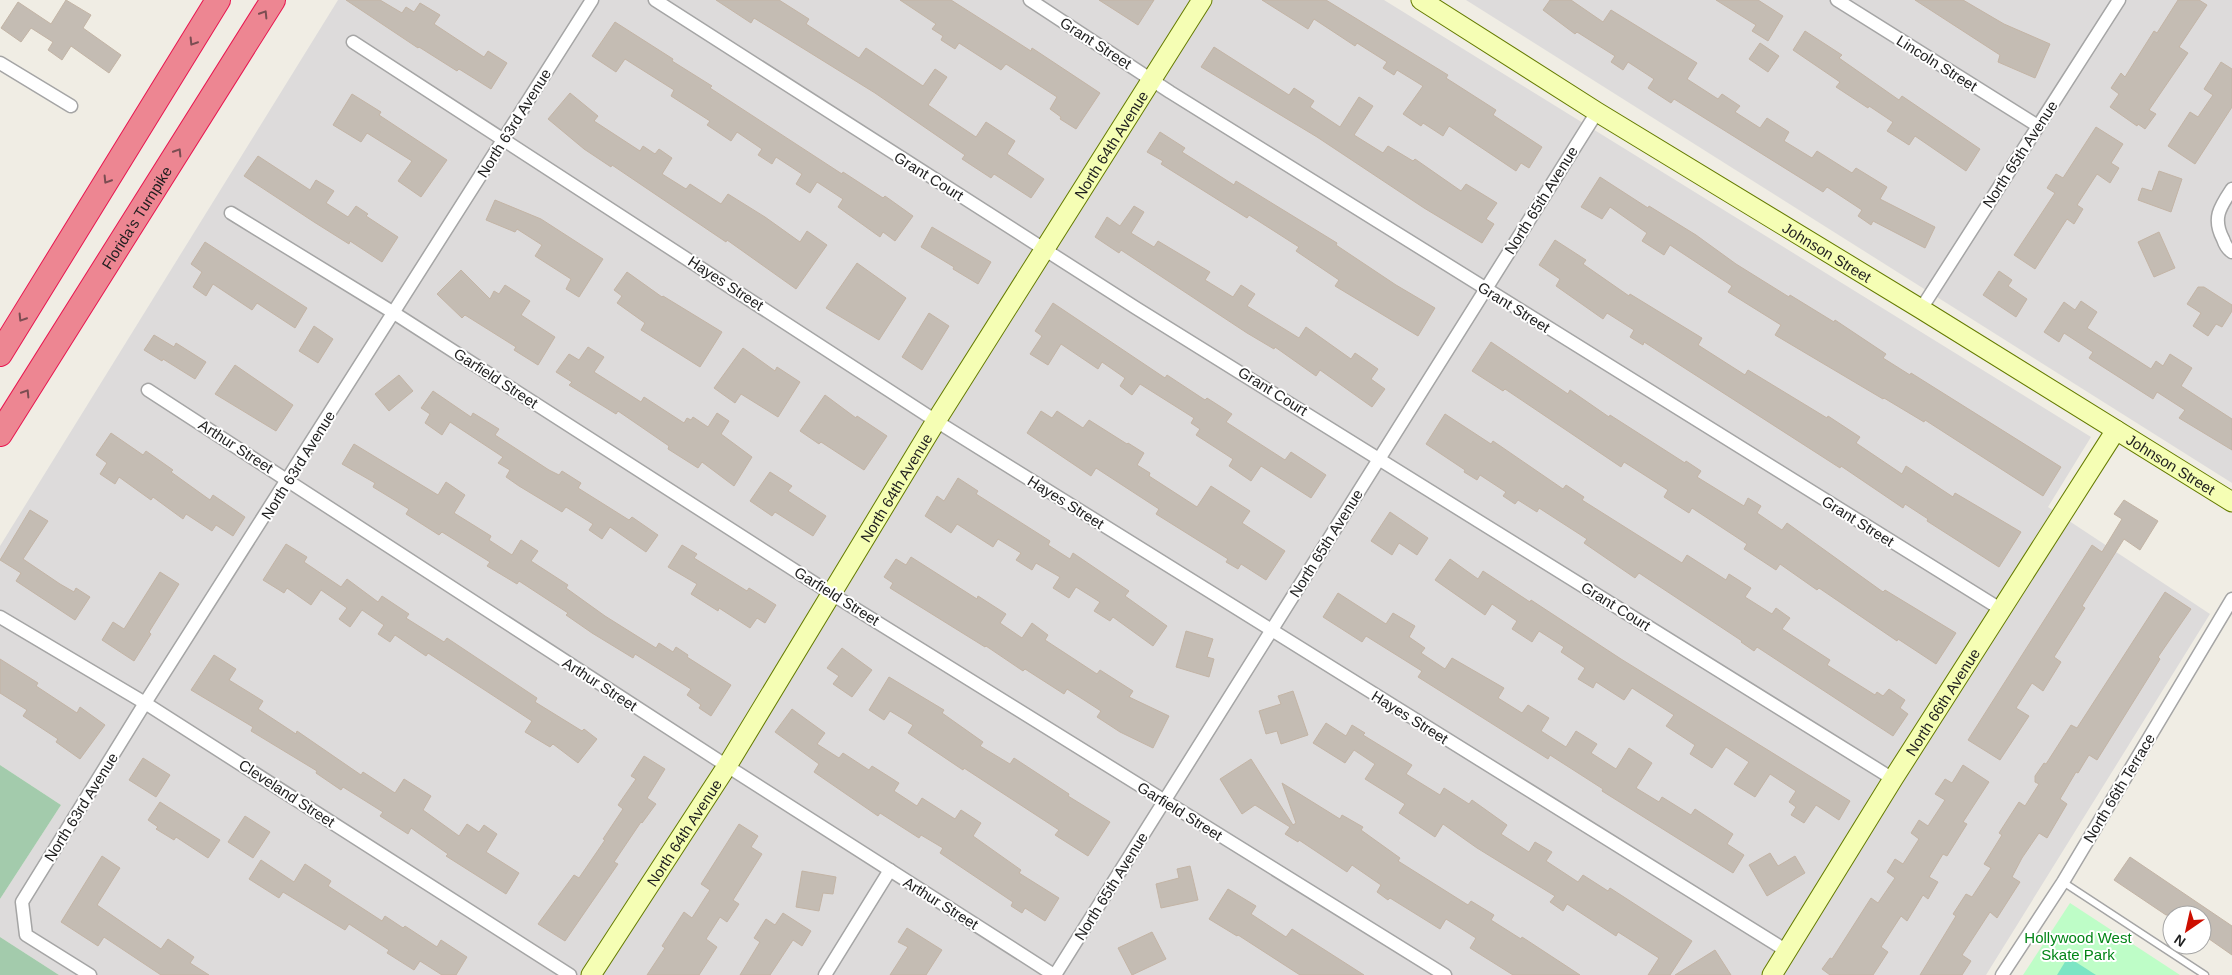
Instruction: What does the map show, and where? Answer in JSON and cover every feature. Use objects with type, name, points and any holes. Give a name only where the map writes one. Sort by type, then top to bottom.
[{"type":"highway","points":[[0,354],[218,0]]},
{"type":"highway","name":"Florida's Turnpike","points":[[0,434],[273,0]]},
{"type":"street","name":"North 63rd Avenue","points":[[90,975],[26,935],[22,902],[592,0]]},
{"type":"street","name":"Grant Court","points":[[655,0],[1044,249],[1893,779]]},
{"type":"street","name":"Grant Street","points":[[1030,0],[1152,80],[1485,289],[2002,610]]},
{"type":"street","name":"North 64th Avenue","points":[[591,975],[727,766],[830,593],[936,421],[1202,0]]},
{"type":"street","name":"Lincoln Street","points":[[1837,0],[2038,126]]},
{"type":"street","name":"North 65th Avenue","points":[[1921,309],[2119,0]]},
{"type":"street","name":"Johnson Street","points":[[1433,3],[1597,112],[1921,309],[2232,502]]},
{"type":"street","name":"Hayes Street","points":[[353,42],[504,138],[936,421],[1787,951]]},
{"type":"street","points":[[0,63],[71,106]]},
{"type":"street","name":"North 65th Avenue","points":[[1055,975],[1597,112]]},
{"type":"street","points":[[2232,189],[2220,208],[2217,227],[2227,249],[2232,252]]},
{"type":"street","name":"Garfield Street","points":[[231,213],[394,313],[830,593],[1445,975]]},
{"type":"street","name":"Arthur Street","points":[[148,390],[727,766],[1055,975]]},
{"type":"street","name":"North 66th Avenue","points":[[1772,975],[1893,779],[2116,430]]},
{"type":"street","name":"North 66th Terrace","points":[[2002,975],[2063,882],[2232,598]]},
{"type":"street","name":"Cleveland Street","points":[[0,617],[146,703],[570,975]]},
{"type":"street","points":[[825,975],[890,870]]},
{"type":"lane","points":[[2063,882],[2205,975]]},
{"type":"shaded area","points":[[338,0],[1384,0],[2091,437],[2048,507],[2210,614],[1986,975],[59,975],[0,937],[0,899],[61,805],[0,765],[0,546]]},
{"type":"shaded area","points":[[1466,0],[2232,0],[2232,483]]},
{"type":"green space","points":[[0,765],[61,805],[0,899]]},
{"type":"green space","name":"Hollywood West Skate Park","points":[[2070,903],[2180,975],[2023,975]]},
{"type":"green space","points":[[0,937],[59,975],[0,975]]},
{"type":"green space","points":[[2068,957],[2096,975],[2057,975]]},
{"type":"building","points":[[66,0],[91,15],[83,28],[121,55],[109,73],[71,46],[62,60],[48,50],[53,42],[31,28],[21,42],[1,28],[18,2],[51,24]]},
{"type":"building","points":[[346,0],[380,0],[402,13],[406,7],[414,12],[420,3],[440,15],[434,24],[484,57],[488,51],[507,63],[491,89],[459,69],[457,71],[418,48]]},
{"type":"building","points":[[716,0],[779,0],[809,19],[806,24],[859,58],[866,48],[923,86],[935,69],[947,77],[928,105],[976,137],[986,122],[1015,141],[1007,154],[1044,179],[1031,198],[994,174],[991,178],[962,159],[965,155],[875,93],[754,18],[751,23]]},
{"type":"building","points":[[900,0],[951,0],[1031,51],[1032,48],[1100,93],[1076,129],[1060,119],[1061,117],[1050,109],[1057,97],[1006,64],[1001,70],[959,43],[955,49],[941,40],[943,36],[932,29],[936,24]]},
{"type":"building","points":[[1099,0],[1154,0],[1138,25]]},
{"type":"building","points":[[1262,0],[1326,0],[1448,75],[1446,78],[1496,110],[1493,115],[1542,147],[1529,168],[1521,163],[1516,171],[1449,126],[1443,136],[1423,123],[1421,126],[1403,114],[1423,86],[1397,70],[1394,75],[1383,68],[1387,62],[1357,43],[1355,46],[1314,19],[1308,29]]},
{"type":"building","points":[[1550,0],[1571,0],[1603,22],[1611,10],[1697,63],[1687,79],[1718,99],[1722,94],[1740,106],[1735,112],[1760,128],[1767,118],[1789,132],[1784,141],[1812,158],[1817,151],[1852,173],[1856,168],[1887,187],[1880,199],[1935,227],[1925,248],[1873,221],[1871,225],[1858,216],[1862,210],[1827,187],[1823,192],[1674,99],[1671,103],[1648,88],[1654,79],[1628,62],[1623,70],[1611,62],[1615,56],[1577,32],[1575,34],[1543,10]]},
{"type":"building","points":[[1716,0],[1758,0],[1783,16],[1768,41],[1752,31],[1756,25]]},
{"type":"building","points":[[1915,0],[1963,0],[2004,24],[2050,44],[2035,78],[1998,62],[2000,55]]},
{"type":"building","points":[[2178,0],[2199,0],[2207,5],[2179,47],[2188,53],[2149,110],[2156,114],[2145,129],[2138,124],[2137,126],[2110,107],[2119,94],[2111,88],[2121,73],[2125,77],[2154,31],[2157,33]]},
{"type":"building","points":[[615,22],[712,86],[710,88],[842,174],[843,172],[883,198],[885,196],[913,216],[895,241],[883,232],[880,237],[838,207],[843,199],[817,182],[810,193],[796,184],[802,174],[776,157],[772,164],[758,155],[762,149],[737,132],[731,141],[707,125],[710,121],[671,96],[674,90],[625,59],[616,72],[592,56]]},
{"type":"building","points":[[1805,31],[1842,55],[1839,58],[1899,100],[1902,96],[1980,149],[1966,171],[1915,136],[1909,145],[1887,131],[1893,122],[1836,87],[1840,82],[1793,50]]},
{"type":"building","points":[[1760,43],[1779,56],[1768,72],[1749,59]]},
{"type":"building","points":[[1214,47],[1289,95],[1294,88],[1314,101],[1310,107],[1340,127],[1359,97],[1373,106],[1354,135],[1383,153],[1388,146],[1413,161],[1415,159],[1461,191],[1466,184],[1497,203],[1486,219],[1494,224],[1482,243],[1424,208],[1317,137],[1201,67]]},
{"type":"building","points":[[2221,62],[2232,69],[2232,107],[2195,164],[2168,146],[2190,112],[2198,117],[2213,95],[2204,89]]},
{"type":"building","points":[[570,93],[598,116],[594,121],[640,151],[643,146],[655,154],[659,149],[672,158],[662,174],[686,189],[690,184],[721,204],[728,194],[800,242],[807,231],[827,245],[796,289],[727,240],[726,242],[612,165],[611,167],[584,149],[548,119]]},
{"type":"building","points":[[352,94],[381,112],[379,115],[447,160],[421,197],[398,181],[412,161],[367,133],[361,142],[333,125]]},
{"type":"building","points":[[2096,127],[2123,144],[2111,163],[2119,168],[2110,183],[2097,174],[2077,205],[2083,209],[2074,224],[2067,219],[2035,269],[2014,255],[2055,193],[2047,188],[2056,174],[2063,178]]},
{"type":"building","points":[[1160,132],[1185,148],[1182,152],[1234,185],[1236,181],[1337,243],[1336,245],[1396,285],[1435,308],[1418,336],[1335,286],[1339,280],[1296,251],[1299,247],[1249,215],[1247,218],[1161,164],[1163,161],[1147,152]]},
{"type":"building","points":[[258,156],[310,190],[316,180],[334,191],[326,203],[348,217],[356,206],[368,214],[366,216],[398,237],[382,262],[350,241],[349,244],[244,176]]},
{"type":"building","points":[[2159,171],[2182,179],[2171,212],[2138,200],[2142,188],[2152,191]]},
{"type":"building","points":[[1600,177],[1648,208],[1649,206],[1696,235],[1736,264],[1789,297],[1790,295],[1834,322],[1835,320],[1886,354],[1883,358],[1910,375],[1911,373],[2061,467],[2043,496],[1925,420],[1924,422],[1883,399],[1775,335],[1781,325],[1728,292],[1732,286],[1670,245],[1664,255],[1642,241],[1647,233],[1610,207],[1602,219],[1581,207]]},
{"type":"building","points":[[495,200],[541,219],[603,259],[579,297],[566,289],[571,279],[535,256],[542,245],[517,229],[515,232],[486,220]]},
{"type":"building","points":[[1134,206],[1144,212],[1131,233],[1154,247],[1158,241],[1210,272],[1205,280],[1233,297],[1241,285],[1255,294],[1247,306],[1299,338],[1306,327],[1351,359],[1355,353],[1378,369],[1371,379],[1385,389],[1372,407],[1320,370],[1316,376],[1275,347],[1274,349],[1247,333],[1121,250],[1119,253],[1095,237],[1107,217],[1120,226]]},
{"type":"building","points":[[932,227],[991,262],[978,284],[921,247]]},
{"type":"building","points":[[2159,232],[2175,268],[2154,277],[2138,242]]},
{"type":"building","points":[[1555,240],[1586,260],[1583,264],[1629,296],[1630,294],[1702,338],[1698,345],[1745,375],[1748,370],[1827,418],[1828,416],[1860,437],[1856,443],[1902,474],[1906,466],[1953,497],[1955,493],[2021,532],[1999,567],[1927,521],[1928,519],[1905,504],[1903,508],[1841,466],[1840,468],[1644,342],[1643,345],[1630,337],[1634,330],[1607,313],[1603,319],[1556,286],[1560,279],[1539,265]]},
{"type":"building","points":[[205,242],[307,308],[295,328],[257,303],[252,310],[213,284],[206,296],[193,287],[202,272],[191,264]]},
{"type":"building","points":[[857,263],[906,298],[879,340],[826,308]]},
{"type":"building","points":[[461,270],[490,299],[494,291],[499,294],[505,285],[530,301],[521,315],[555,337],[538,365],[514,350],[516,347],[465,315],[462,318],[437,294]]},
{"type":"building","points":[[1999,271],[2012,280],[2008,286],[2027,299],[2016,317],[1983,295]]},
{"type":"building","points":[[627,272],[662,297],[722,332],[700,367],[641,330],[645,323],[617,303],[622,296],[614,290]]},
{"type":"building","points":[[2198,287],[2204,287],[2232,305],[2232,311],[2222,327],[2216,324],[2208,336],[2193,326],[2201,313],[2187,304]]},
{"type":"building","points":[[2081,301],[2097,312],[2087,328],[2151,369],[2156,361],[2163,366],[2170,354],[2192,368],[2181,386],[2232,419],[2232,450],[2179,418],[2185,410],[2157,392],[2153,399],[2089,358],[2093,352],[2064,333],[2059,342],[2044,332],[2064,302],[2075,310]]},
{"type":"building","points":[[1053,303],[1165,378],[1167,375],[1205,400],[1207,398],[1232,414],[1226,422],[1285,460],[1291,452],[1326,475],[1311,498],[1261,466],[1251,481],[1229,466],[1233,459],[1196,435],[1200,429],[1191,423],[1194,418],[1140,384],[1132,395],[1120,386],[1125,378],[1102,362],[1098,369],[1061,344],[1048,365],[1030,354],[1042,336],[1035,331]]},
{"type":"building","points":[[929,313],[949,326],[922,370],[902,357]]},
{"type":"building","points":[[314,326],[333,339],[318,363],[299,351]]},
{"type":"building","points":[[154,335],[174,347],[176,343],[206,362],[195,379],[163,359],[162,361],[144,350]]},
{"type":"building","points":[[1491,342],[1568,394],[1570,390],[1609,417],[1610,415],[1685,463],[1686,461],[1701,471],[1697,477],[1744,506],[1748,498],[1761,506],[1757,513],[1782,530],[1787,523],[1883,592],[1885,590],[1956,633],[1936,664],[1898,639],[1897,641],[1819,588],[1817,590],[1780,564],[1776,570],[1744,549],[1747,544],[1692,508],[1689,513],[1664,497],[1668,490],[1624,462],[1621,467],[1505,389],[1503,391],[1472,371]]},
{"type":"building","points":[[588,347],[604,357],[594,372],[641,402],[644,397],[684,423],[687,418],[691,420],[693,417],[708,427],[717,413],[729,421],[721,434],[752,457],[734,486],[702,462],[698,468],[668,449],[669,446],[618,411],[616,414],[569,385],[572,382],[556,372],[569,354],[579,360]]},
{"type":"building","points":[[743,348],[775,371],[777,367],[800,382],[778,417],[741,394],[735,403],[714,388]]},
{"type":"building","points":[[235,365],[293,405],[276,431],[215,394]]},
{"type":"building","points":[[399,375],[413,391],[389,411],[375,394]]},
{"type":"building","points":[[433,391],[471,417],[473,413],[499,429],[495,435],[549,470],[559,475],[562,471],[581,483],[578,488],[629,520],[632,517],[658,535],[646,552],[610,527],[602,539],[589,530],[593,524],[566,507],[562,512],[519,486],[506,477],[510,470],[498,463],[503,457],[450,422],[442,435],[425,423],[430,414],[421,408]]},
{"type":"building","points":[[825,395],[856,418],[857,416],[887,436],[864,470],[821,442],[819,444],[800,431]]},
{"type":"building","points":[[1041,411],[1052,418],[1057,411],[1083,428],[1089,420],[1128,443],[1144,453],[1137,465],[1150,473],[1149,476],[1197,507],[1211,486],[1250,511],[1242,523],[1285,551],[1266,580],[1241,564],[1238,569],[1226,562],[1228,559],[1156,514],[1159,509],[1096,468],[1091,476],[1027,433]]},
{"type":"building","points":[[1445,414],[1491,444],[1493,441],[1563,489],[1566,485],[1584,497],[1582,500],[1682,563],[1687,555],[1726,580],[1729,574],[1751,588],[1745,597],[1772,614],[1776,608],[1790,618],[1782,629],[1830,660],[1827,665],[1875,695],[1877,692],[1883,696],[1889,689],[1905,700],[1900,708],[1908,714],[1893,736],[1757,647],[1754,651],[1742,641],[1639,573],[1635,578],[1584,543],[1587,539],[1539,508],[1537,512],[1518,500],[1515,504],[1503,496],[1506,492],[1480,475],[1477,480],[1464,472],[1465,470],[1426,444]]},
{"type":"building","points":[[111,433],[143,455],[146,451],[210,500],[213,495],[245,517],[233,536],[216,525],[212,531],[186,514],[183,519],[153,497],[151,500],[119,477],[115,484],[100,474],[107,463],[96,455]]},
{"type":"building","points":[[354,444],[438,495],[446,482],[465,495],[454,513],[491,536],[489,540],[512,555],[521,540],[538,551],[531,561],[568,585],[566,588],[605,616],[656,648],[659,643],[673,652],[676,647],[688,655],[687,657],[731,685],[711,716],[699,708],[701,705],[687,695],[691,689],[635,654],[633,658],[592,633],[566,615],[568,613],[519,581],[517,584],[487,566],[490,562],[442,532],[439,535],[406,514],[409,509],[373,487],[375,483],[342,464]]},
{"type":"building","points":[[770,472],[792,486],[788,491],[826,516],[813,536],[775,512],[772,516],[750,501]]},
{"type":"building","points":[[958,478],[978,491],[976,494],[1050,541],[1048,545],[1070,559],[1073,553],[1129,591],[1125,596],[1167,626],[1153,646],[1113,617],[1110,621],[1094,611],[1100,602],[1076,587],[1069,598],[1053,588],[1060,577],[1036,563],[1032,570],[1016,560],[1021,553],[998,539],[993,547],[957,524],[951,533],[925,516],[937,496],[944,501]]},
{"type":"building","points":[[2124,500],[2158,521],[2140,550],[2124,539],[2082,606],[2085,608],[2054,657],[2061,662],[2043,691],[2032,683],[2016,708],[2029,716],[2000,760],[1968,740],[2092,545],[2102,552],[2122,519],[2114,514]]},
{"type":"building","points":[[30,510],[48,521],[23,559],[74,592],[76,588],[90,597],[75,620],[16,581],[21,573],[0,560]]},
{"type":"building","points":[[1390,512],[1428,538],[1417,555],[1399,543],[1392,555],[1371,541]]},
{"type":"building","points":[[286,544],[307,557],[304,562],[341,587],[347,579],[378,602],[382,596],[409,614],[406,618],[444,642],[447,638],[537,698],[535,702],[582,731],[584,729],[597,739],[578,763],[553,744],[550,747],[525,732],[532,721],[428,653],[426,656],[395,635],[390,642],[378,634],[384,625],[362,610],[350,627],[339,619],[347,608],[321,590],[311,605],[287,588],[284,593],[263,580]]},
{"type":"building","points":[[682,545],[697,554],[694,558],[747,591],[749,588],[776,605],[765,623],[757,618],[750,628],[719,608],[718,611],[691,594],[697,584],[668,567]]},
{"type":"building","points":[[911,557],[977,599],[978,596],[1006,614],[1000,623],[1022,638],[1032,623],[1048,635],[1045,640],[1097,674],[1100,670],[1133,691],[1129,697],[1169,716],[1153,748],[1120,732],[1097,717],[1101,711],[1067,689],[1064,694],[1025,669],[1023,671],[986,646],[890,588],[893,583],[884,577],[896,559],[906,565]]},
{"type":"building","points":[[1450,559],[1478,579],[1483,571],[1530,602],[1531,600],[1621,659],[1850,801],[1839,820],[1816,805],[1804,823],[1791,815],[1796,807],[1789,802],[1796,791],[1770,774],[1755,797],[1734,784],[1749,762],[1726,747],[1712,768],[1690,754],[1695,745],[1666,726],[1674,715],[1632,688],[1624,700],[1596,682],[1593,688],[1578,679],[1585,668],[1561,652],[1564,647],[1539,631],[1532,642],[1512,629],[1517,621],[1492,604],[1485,615],[1435,580]]},
{"type":"building","points":[[160,572],[179,584],[149,632],[151,634],[134,661],[102,640],[113,622],[124,629]]},
{"type":"building","points":[[2165,592],[2191,609],[2158,657],[2160,659],[2097,760],[2089,755],[2078,773],[2076,772],[2060,799],[2067,804],[2047,838],[2039,833],[2022,858],[2012,877],[2020,882],[1997,918],[1990,912],[1962,955],[1971,961],[1962,975],[1920,975],[1956,916],[1953,914],[1966,894],[1972,897],[1991,868],[1984,864],[2002,835],[1999,833],[2019,802],[2025,806],[2039,784],[2035,782],[2035,776],[2044,763],[2046,764],[2071,725],[2077,728]]},
{"type":"building","points":[[1338,593],[1386,624],[1393,613],[1415,626],[1409,637],[1425,648],[1421,653],[1445,669],[1452,658],[1504,688],[1498,698],[1522,713],[1528,705],[1549,718],[1541,731],[1566,747],[1576,731],[1597,744],[1591,753],[1616,769],[1629,748],[1652,763],[1636,788],[1659,802],[1662,797],[1691,815],[1695,809],[1733,834],[1727,844],[1744,855],[1733,873],[1602,791],[1603,789],[1550,755],[1548,759],[1418,677],[1422,671],[1366,636],[1362,642],[1323,617]]},
{"type":"building","points":[[1186,631],[1213,639],[1207,657],[1214,659],[1209,677],[1176,667]]},
{"type":"building","points":[[842,648],[872,670],[852,697],[833,684],[839,676],[827,668]]},
{"type":"building","points":[[214,655],[236,669],[229,680],[263,701],[258,709],[296,734],[297,731],[361,775],[363,772],[395,793],[404,779],[431,796],[423,810],[459,836],[467,824],[479,832],[484,825],[497,834],[486,852],[519,873],[506,894],[446,856],[448,854],[411,828],[408,834],[380,816],[383,812],[343,787],[341,790],[316,773],[317,771],[251,731],[253,727],[191,690]]},
{"type":"building","points":[[0,659],[38,683],[36,686],[77,713],[80,707],[105,725],[80,759],[56,742],[58,739],[23,716],[27,710],[0,693]]},
{"type":"building","points":[[889,677],[944,710],[942,713],[983,742],[980,746],[1010,764],[1014,758],[1069,794],[1068,796],[1110,822],[1088,856],[1055,835],[1059,830],[908,733],[913,725],[890,711],[884,720],[869,710]]},
{"type":"building","points":[[1293,691],[1308,735],[1281,744],[1277,731],[1266,734],[1259,711],[1281,704],[1278,696]]},
{"type":"building","points":[[792,709],[825,733],[817,744],[839,758],[843,753],[869,770],[872,766],[899,783],[894,791],[917,806],[922,798],[955,819],[961,810],[981,823],[973,836],[1021,870],[1019,873],[1059,898],[1045,921],[1025,908],[1022,913],[1011,906],[1013,902],[940,853],[943,848],[921,835],[919,838],[880,813],[878,816],[814,772],[819,764],[775,732]]},
{"type":"building","points":[[1326,723],[1346,736],[1352,725],[1365,733],[1363,735],[1412,765],[1406,774],[1440,795],[1444,788],[1469,804],[1472,800],[1507,825],[1501,834],[1529,852],[1535,842],[1552,852],[1546,861],[1578,882],[1583,875],[1608,891],[1610,888],[1692,941],[1670,975],[1648,975],[1659,958],[1618,932],[1616,936],[1567,904],[1563,911],[1550,902],[1555,896],[1477,848],[1443,824],[1435,837],[1399,813],[1405,804],[1365,779],[1375,764],[1354,750],[1345,763],[1313,743]]},
{"type":"building","points":[[644,756],[665,769],[647,798],[656,804],[641,822],[614,862],[618,864],[565,941],[538,924],[574,875],[579,878],[605,840],[603,839],[623,809],[618,805],[636,779],[631,776]]},
{"type":"building","points":[[143,758],[170,775],[156,797],[129,780]]},
{"type":"building","points":[[1251,759],[1293,825],[1296,823],[1282,783],[1340,819],[1342,815],[1363,827],[1361,830],[1400,858],[1398,861],[1468,905],[1471,901],[1494,915],[1491,920],[1521,939],[1522,937],[1580,975],[1513,975],[1470,948],[1476,938],[1446,919],[1440,929],[1390,898],[1388,900],[1377,892],[1381,885],[1352,865],[1347,872],[1299,840],[1298,842],[1285,834],[1290,827],[1255,805],[1242,814],[1220,779]]},
{"type":"building","points":[[1963,765],[1989,782],[1963,822],[1967,824],[1947,856],[1943,854],[1929,877],[1938,882],[1928,899],[1923,895],[1907,921],[1901,916],[1881,947],[1888,952],[1873,975],[1830,975],[1822,969],[1830,958],[1832,959],[1871,898],[1878,903],[1895,878],[1887,872],[1895,859],[1903,864],[1919,839],[1911,833],[1919,820],[1928,826],[1945,800],[1935,794],[1945,779],[1952,783]]},
{"type":"building","points":[[160,802],[220,840],[208,858],[176,837],[174,840],[156,829],[158,827],[148,820]]},
{"type":"building","points":[[245,816],[270,832],[253,858],[228,842]]},
{"type":"building","points":[[739,824],[758,836],[751,847],[762,854],[733,900],[739,904],[727,922],[720,917],[706,939],[717,947],[699,975],[647,975],[665,948],[662,946],[684,912],[692,918],[710,890],[701,884]]},
{"type":"building","points":[[1770,853],[1778,866],[1795,856],[1805,873],[1767,896],[1749,865]]},
{"type":"building","points":[[102,856],[120,868],[97,905],[161,949],[168,939],[194,957],[190,963],[209,975],[161,975],[104,937],[98,946],[61,922]]},
{"type":"building","points":[[2130,857],[2201,905],[2162,905],[2162,912],[2114,880]]},
{"type":"building","points":[[261,860],[294,882],[305,864],[331,881],[328,886],[382,921],[385,916],[403,928],[405,926],[437,947],[441,940],[467,957],[456,975],[442,975],[420,961],[414,970],[387,953],[389,950],[349,924],[345,930],[283,892],[279,898],[249,879]]},
{"type":"building","points":[[1190,866],[1198,900],[1161,908],[1156,884],[1179,878],[1177,869]]},
{"type":"building","points":[[802,871],[836,877],[833,894],[823,893],[819,911],[796,907]]},
{"type":"building","points":[[1228,889],[1256,906],[1251,914],[1286,937],[1292,929],[1364,975],[1300,975],[1238,935],[1209,919]]},
{"type":"building","points":[[2212,912],[2232,926],[2232,955],[2212,941]]},
{"type":"building","points":[[783,913],[811,931],[802,946],[793,940],[770,975],[740,975],[760,942],[754,938],[766,919],[775,925]]},
{"type":"building","points":[[907,928],[942,950],[926,975],[890,975],[908,947],[898,942]]},
{"type":"building","points":[[1152,932],[1166,959],[1132,975],[1118,948]]},
{"type":"building","points":[[1715,950],[1731,975],[1675,975]]}]
